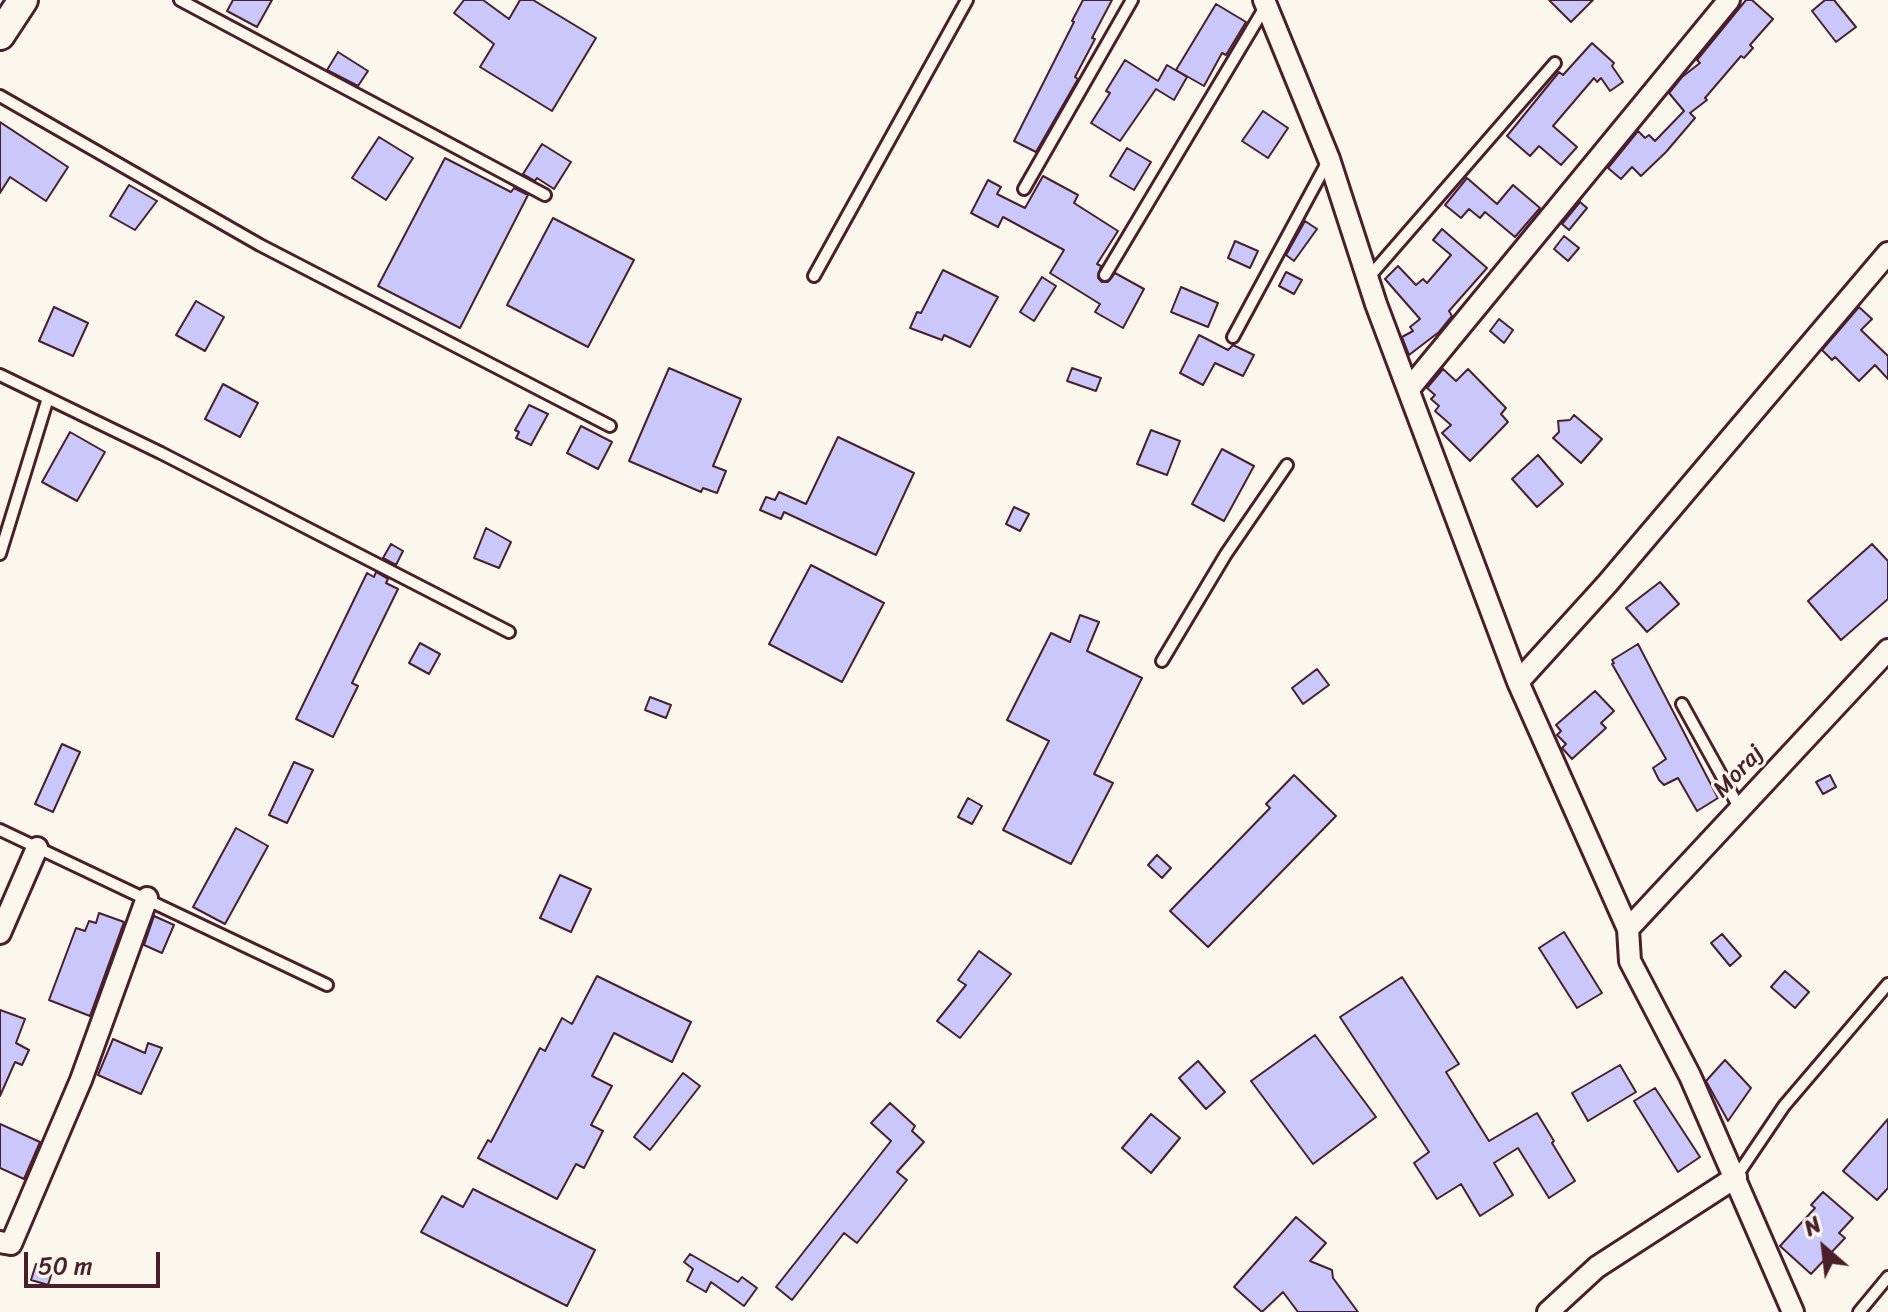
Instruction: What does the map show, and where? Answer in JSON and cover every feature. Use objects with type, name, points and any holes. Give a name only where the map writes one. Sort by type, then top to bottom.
[{"type":"street","points":[[0,35],[23,0]]},
{"type":"street","points":[[1409,389],[1729,0]]},
{"type":"street","points":[[1265,3],[1329,159],[1367,279],[1518,682],[1628,929],[1630,961],[1690,1076],[1793,1312]]},
{"type":"street","points":[[1518,682],[1607,584],[1888,253]]},
{"type":"street","name":"Moraj","points":[[1628,929],[1888,650]]},
{"type":"street","points":[[0,933],[37,848]]},
{"type":"street","points":[[0,1242],[11,1244],[81,1080],[147,898]]},
{"type":"street","points":[[1548,1312],[1597,1267],[1736,1177]]},
{"type":"lane","points":[[180,0],[545,195]]},
{"type":"lane","points":[[814,276],[967,0]]},
{"type":"lane","points":[[1024,189],[1132,0]]},
{"type":"lane","points":[[1105,275],[1265,3]]},
{"type":"lane","points":[[1367,279],[1555,63]]},
{"type":"lane","points":[[0,96],[260,245],[610,426]]},
{"type":"lane","points":[[1233,337],[1329,159]]},
{"type":"lane","points":[[0,375],[161,453],[509,632]]},
{"type":"lane","points":[[0,554],[48,398]]},
{"type":"lane","points":[[1162,661],[1226,554],[1287,465]]},
{"type":"lane","points":[[1682,704],[1740,809]]},
{"type":"lane","points":[[0,830],[327,985]]},
{"type":"lane","points":[[1736,1177],[1784,1106],[1888,984]]},
{"type":"lane","points":[[1859,1312],[1888,1277]]},
{"type":"building","points":[[233,0],[272,0],[257,27],[227,11]]},
{"type":"building","points":[[464,0],[483,0],[509,19],[520,0],[533,0],[596,38],[552,111],[480,67],[494,44],[454,13]]},
{"type":"building","points":[[1083,0],[1112,0],[1075,77],[1078,79],[1036,152],[1014,141]]},
{"type":"building","points":[[1549,0],[1593,0],[1571,22]]},
{"type":"building","points":[[1746,0],[1752,0],[1773,19],[1750,45],[1753,48],[1744,58],[1741,56],[1705,98],[1707,100],[1690,113],[1695,118],[1666,152],[1641,176],[1632,167],[1621,179],[1608,168],[1638,131],[1645,138],[1649,135],[1655,141],[1684,111],[1669,93],[1682,77],[1700,63],[1697,60]]},
{"type":"building","points":[[1825,0],[1834,0],[1856,27],[1836,42],[1812,11]]},
{"type":"building","points":[[1216,4],[1246,22],[1226,55],[1222,53],[1204,86],[1176,70]]},
{"type":"building","points":[[1592,43],[1614,63],[1612,66],[1623,82],[1610,91],[1601,78],[1597,82],[1594,78],[1553,126],[1577,147],[1561,165],[1539,146],[1530,156],[1507,136],[1559,72],[1563,75]]},
{"type":"building","points":[[338,52],[368,71],[358,86],[327,70]]},
{"type":"building","points":[[1125,60],[1158,81],[1167,65],[1187,77],[1174,100],[1156,89],[1120,141],[1091,123],[1110,93],[1106,91]]},
{"type":"building","points":[[1263,111],[1288,128],[1268,158],[1242,141]]},
{"type":"building","points":[[0,122],[68,167],[46,201],[10,177],[0,193]]},
{"type":"building","points":[[379,137],[413,158],[386,200],[352,178]]},
{"type":"building","points":[[542,144],[571,162],[554,189],[537,178],[535,181],[523,174]]},
{"type":"building","points":[[1127,148],[1151,162],[1134,190],[1110,176]]},
{"type":"building","points":[[445,158],[511,192],[514,188],[528,195],[460,328],[378,286]]},
{"type":"building","points":[[1043,176],[1078,195],[1074,203],[1118,231],[1097,264],[1101,266],[1098,278],[1108,282],[1115,273],[1144,289],[1123,328],[1095,312],[1100,304],[1050,273],[1064,250],[1003,217],[998,227],[971,213],[988,180],[1001,187],[997,194],[1025,208]]},
{"type":"building","points":[[1467,178],[1497,204],[1513,185],[1540,208],[1515,237],[1485,212],[1480,218],[1469,209],[1461,218],[1445,205]]},
{"type":"building","points":[[129,185],[157,201],[135,230],[110,216]]},
{"type":"building","points":[[1580,202],[1587,208],[1569,230],[1562,224]]},
{"type":"building","points":[[553,218],[634,260],[588,347],[507,305]]},
{"type":"building","points":[[1305,221],[1317,229],[1294,261],[1286,255]]},
{"type":"building","points":[[1442,229],[1487,268],[1449,311],[1452,316],[1439,332],[1409,355],[1402,337],[1413,331],[1410,327],[1420,319],[1385,279],[1398,266],[1416,285],[1423,279],[1427,283],[1451,255],[1433,240]]},
{"type":"building","points":[[1564,236],[1579,248],[1568,261],[1554,249]]},
{"type":"building","points":[[1235,241],[1258,251],[1250,268],[1228,258]]},
{"type":"building","points":[[943,270],[998,297],[970,347],[944,335],[942,340],[910,328]]},
{"type":"building","points":[[1286,272],[1302,280],[1294,294],[1279,286]]},
{"type":"building","points":[[1042,277],[1056,286],[1034,321],[1020,312]]},
{"type":"building","points":[[1181,287],[1218,303],[1208,327],[1171,312]]},
{"type":"building","points":[[196,301],[224,317],[205,351],[176,335]]},
{"type":"building","points":[[54,307],[88,323],[73,356],[39,341]]},
{"type":"building","points":[[1859,307],[1872,319],[1861,330],[1888,356],[1888,379],[1875,365],[1859,381],[1835,357],[1832,360],[1822,350]]},
{"type":"building","points":[[1499,319],[1513,330],[1504,343],[1490,331]]},
{"type":"building","points":[[1199,335],[1228,350],[1233,345],[1254,355],[1243,376],[1215,363],[1203,385],[1180,373]]},
{"type":"building","points":[[669,368],[741,399],[713,466],[726,471],[717,493],[703,488],[701,492],[629,461]]},
{"type":"building","points":[[1072,368],[1101,378],[1096,391],[1067,381]]},
{"type":"building","points":[[1443,369],[1456,381],[1468,369],[1506,408],[1501,414],[1508,422],[1470,461],[1442,433],[1451,425],[1435,411],[1439,406],[1431,399],[1435,395],[1427,388]]},
{"type":"building","points":[[223,384],[258,403],[240,437],[205,419]]},
{"type":"building","points":[[529,405],[548,414],[531,445],[516,438],[519,432],[515,430]]},
{"type":"building","points":[[1574,415],[1602,439],[1581,463],[1553,438],[1559,432],[1558,421],[1570,420]]},
{"type":"building","points":[[581,426],[612,442],[598,469],[567,453]]},
{"type":"building","points":[[1151,430],[1180,441],[1167,475],[1137,464]]},
{"type":"building","points":[[70,432],[105,452],[77,501],[42,482]]},
{"type":"building","points":[[838,437],[914,473],[876,555],[784,512],[781,519],[760,510],[766,497],[775,500],[779,492],[806,504]]},
{"type":"building","points":[[1222,449],[1254,466],[1224,521],[1192,504]]},
{"type":"building","points":[[1538,455],[1563,484],[1537,507],[1512,479]]},
{"type":"building","points":[[1014,507],[1029,514],[1020,531],[1006,524]]},
{"type":"building","points":[[486,528],[511,542],[499,568],[474,558]]},
{"type":"building","points":[[391,544],[403,551],[396,565],[383,558]]},
{"type":"building","points":[[1872,544],[1888,561],[1888,599],[1841,640],[1808,601]]},
{"type":"building","points":[[811,565],[884,603],[842,682],[769,644]]},
{"type":"building","points":[[376,572],[388,579],[386,583],[398,589],[352,683],[358,686],[333,737],[296,719],[367,573],[374,577]]},
{"type":"building","points":[[1660,582],[1679,604],[1647,632],[1626,608]]},
{"type":"building","points":[[1080,615],[1099,622],[1087,651],[1142,678],[1094,774],[1113,783],[1071,864],[1003,830],[1049,741],[1007,720],[1051,633],[1070,642]]},
{"type":"building","points":[[420,643],[440,654],[429,674],[409,663]]},
{"type":"building","points":[[1638,644],[1718,798],[1697,811],[1678,778],[1664,785],[1659,780],[1653,768],[1666,759],[1612,664],[1612,660]]},
{"type":"building","points":[[1317,669],[1329,685],[1303,704],[1292,688]]},
{"type":"building","points":[[1595,691],[1614,711],[1601,723],[1606,728],[1572,759],[1562,748],[1566,744],[1557,735],[1561,731],[1556,725]]},
{"type":"building","points":[[650,697],[671,705],[666,718],[645,710]]},
{"type":"building","points":[[62,744],[80,752],[53,812],[35,804]]},
{"type":"building","points":[[294,762],[313,770],[287,823],[269,815]]},
{"type":"building","points":[[1294,775],[1336,816],[1208,947],[1170,911],[1270,808],[1266,804]]},
{"type":"building","points":[[1830,775],[1836,787],[1823,794],[1816,782]]},
{"type":"building","points":[[968,798],[982,806],[972,824],[958,817]]},
{"type":"building","points":[[236,828],[268,846],[225,924],[193,907]]},
{"type":"building","points":[[1157,855],[1171,868],[1162,878],[1148,865]]},
{"type":"building","points":[[560,875],[591,889],[571,932],[540,918]]},
{"type":"building","points":[[99,913],[124,922],[90,1016],[49,1000],[76,928],[85,931],[89,921],[96,923]]},
{"type":"building","points":[[154,916],[174,925],[162,953],[144,945]]},
{"type":"building","points":[[1564,932],[1602,993],[1577,1008],[1539,948]]},
{"type":"building","points":[[1722,934],[1741,956],[1730,966],[1711,943]]},
{"type":"building","points":[[979,951],[1011,974],[960,1038],[937,1021],[966,985],[958,980]]},
{"type":"building","points":[[1785,971],[1809,992],[1795,1008],[1771,987]]},
{"type":"building","points":[[597,976],[691,1022],[672,1062],[614,1033],[592,1076],[612,1086],[591,1125],[603,1131],[584,1168],[576,1164],[557,1199],[478,1158],[488,1140],[491,1142],[540,1048],[545,1051],[562,1018],[572,1024]]},
{"type":"building","points":[[1402,977],[1459,1064],[1446,1072],[1489,1141],[1537,1113],[1575,1181],[1549,1198],[1518,1148],[1494,1163],[1513,1195],[1480,1216],[1461,1184],[1437,1199],[1414,1163],[1429,1152],[1340,1017]]},
{"type":"building","points":[[0,1010],[25,1019],[16,1043],[29,1050],[22,1065],[15,1062],[0,1096]]},
{"type":"building","points":[[1315,1035],[1376,1117],[1313,1164],[1251,1081]]},
{"type":"building","points":[[113,1039],[145,1053],[148,1043],[162,1048],[141,1094],[98,1075]]},
{"type":"building","points":[[1725,1060],[1751,1088],[1728,1121],[1706,1081]]},
{"type":"building","points":[[1198,1061],[1225,1092],[1206,1109],[1179,1078]]},
{"type":"building","points":[[1620,1065],[1636,1092],[1588,1121],[1572,1093]]},
{"type":"building","points":[[683,1073],[700,1086],[650,1150],[634,1137]]},
{"type":"building","points":[[1655,1088],[1700,1157],[1678,1172],[1634,1101]]},
{"type":"building","points":[[890,1103],[915,1126],[912,1131],[924,1142],[897,1172],[907,1180],[857,1243],[844,1233],[792,1300],[776,1287],[891,1141],[871,1123]]},
{"type":"building","points":[[1151,1114],[1180,1138],[1151,1173],[1122,1148]]},
{"type":"building","points":[[1888,1119],[1888,1188],[1877,1200],[1843,1171]]},
{"type":"building","points":[[0,1124],[40,1142],[24,1179],[0,1168]]},
{"type":"building","points":[[473,1189],[595,1250],[567,1306],[421,1232],[442,1196],[463,1207]]},
{"type":"building","points":[[1823,1192],[1853,1218],[1839,1233],[1845,1238],[1811,1274],[1780,1246],[1815,1208],[1811,1205]]},
{"type":"building","points":[[1296,1217],[1326,1243],[1310,1261],[1332,1270],[1333,1278],[1358,1312],[1298,1312],[1283,1292],[1262,1312],[1234,1287]]},
{"type":"building","points":[[690,1254],[738,1282],[742,1277],[757,1288],[744,1306],[711,1282],[706,1292],[687,1281],[693,1269],[684,1262]]},
{"type":"building","points":[[36,1264],[53,1269],[48,1285],[31,1280]]}]
